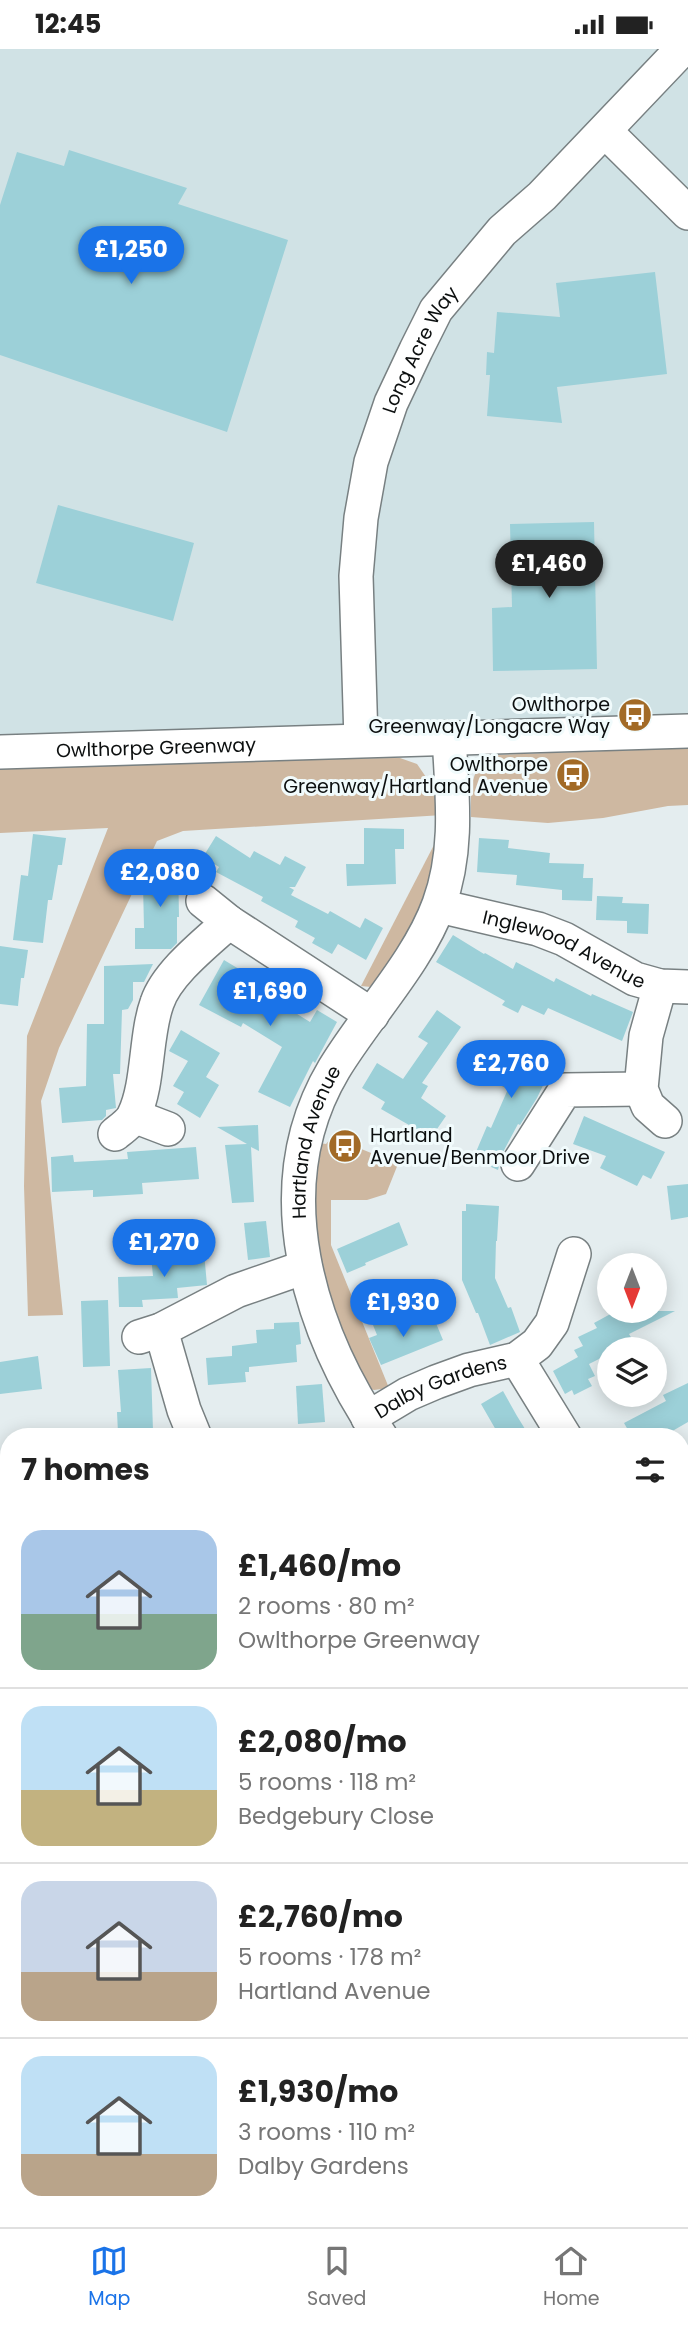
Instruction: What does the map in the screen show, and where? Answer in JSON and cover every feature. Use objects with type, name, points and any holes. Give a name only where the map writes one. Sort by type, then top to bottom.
[{"type":"street","name":"Long Acre Way","points":[[361,740],[356,576],[358,547],[371,462],[391,403],[436,310],[502,231],[542,196],[682,49]]},
{"type":"street","points":[[605,131],[688,213]]},
{"type":"street","name":"Owlthorpe Greenway","points":[[0,752],[688,731]]},
{"type":"street","name":"Hartland Avenue","points":[[374,1427],[333,1352],[316,1309],[304,1267],[299,1236],[299,1177],[311,1123],[334,1069],[423,938],[439,906],[448,877],[453,839],[449,737]]},
{"type":"street","points":[[203,901],[229,922],[372,1015]]},
{"type":"street","name":"Inglewood Avenue","points":[[439,906],[538,929],[564,939],[635,979],[674,987]]},
{"type":"street","points":[[168,1129],[125,1125],[145,1071],[149,1031],[157,1000],[175,975],[229,922]]},
{"type":"street","points":[[665,1121],[648,1106],[640,1089],[646,1036],[674,987]]},
{"type":"street","points":[[518,1164],[565,1090],[640,1089]]},
{"type":"street","name":"Dalby Gardens","points":[[374,1427],[408,1394],[468,1370],[517,1359],[537,1344],[552,1323],[574,1254]]},
{"type":"street","points":[[187,1428],[150,1333],[236,1291],[304,1267]]},
{"type":"street","name":"Dalby Gardens","points":[[517,1359],[559,1428]]},
{"type":"shaded area","points":[[0,49],[688,49],[688,717],[302,729],[0,734]]},
{"type":"shaded area","points":[[688,748],[688,805],[548,823],[471,817],[473,780],[480,766],[496,755]]},
{"type":"shaded area","points":[[400,758],[417,764],[435,790],[443,815],[183,831],[157,841],[59,1048],[41,1101],[63,1315],[28,1316],[24,1186],[27,1036],[108,828],[0,833],[0,767],[173,760]]},
{"type":"shaded area","points":[[436,841],[435,886],[388,969],[371,987],[361,986]]},
{"type":"shaded area","points":[[332,1137],[398,1164],[386,1194],[367,1200],[331,1200],[331,1245],[389,1388],[374,1390],[365,1387],[331,1321],[310,1192],[320,1143],[326,1144]]},
{"type":"building","points":[[69,150],[187,188],[178,204],[288,240],[227,432],[0,355],[0,205],[17,152],[64,166]]},
{"type":"building","points":[[655,272],[667,374],[557,387],[562,423],[487,416],[490,375],[486,375],[487,352],[494,353],[497,312],[560,317],[556,283]]},
{"type":"building","points":[[58,505],[194,543],[173,621],[36,583]]},
{"type":"building","points":[[594,522],[597,669],[493,671],[492,608],[512,607],[510,524]]},
{"type":"building","points":[[364,828],[404,829],[404,849],[395,849],[396,884],[347,886],[346,864],[364,864]]},
{"type":"building","points":[[33,834],[66,838],[52,900],[48,900],[43,943],[13,940],[21,875],[28,876]]},
{"type":"building","points":[[216,836],[250,858],[254,851],[280,865],[285,856],[306,867],[295,887],[289,887],[294,890],[291,895],[328,914],[330,911],[360,928],[365,918],[383,928],[366,960],[338,944],[332,954],[312,943],[315,938],[295,927],[298,921],[261,901],[263,897],[216,872],[219,867],[203,857]]},
{"type":"building","points":[[479,838],[509,840],[508,848],[550,853],[549,863],[584,864],[583,878],[593,878],[592,901],[562,900],[562,890],[516,885],[517,875],[477,872]]},
{"type":"building","points":[[178,862],[177,943],[171,949],[135,949],[135,928],[144,928],[143,884],[150,884],[149,868],[154,867],[154,863]]},
{"type":"building","points":[[597,896],[623,897],[622,903],[649,904],[648,934],[627,933],[627,921],[596,920]]},
{"type":"building","points":[[453,935],[513,969],[516,962],[554,982],[556,978],[591,996],[592,994],[633,1012],[622,1041],[548,1008],[544,1015],[522,1005],[518,1013],[502,1005],[505,1001],[436,962]]},
{"type":"building","points":[[0,946],[28,950],[18,1006],[0,1004]]},
{"type":"building","points":[[224,960],[269,987],[265,994],[310,1022],[317,1010],[337,1022],[315,1063],[313,1061],[290,1107],[258,1092],[282,1047],[243,1023],[241,1027],[199,1005]]},
{"type":"building","points":[[153,964],[144,982],[133,982],[133,1000],[128,1009],[122,1010],[120,1074],[113,1074],[116,1108],[106,1110],[106,1116],[102,1120],[62,1123],[59,1088],[86,1086],[87,1024],[104,1024],[104,966]]},
{"type":"building","points":[[437,1010],[461,1027],[422,1083],[428,1086],[421,1098],[446,1116],[428,1142],[408,1128],[409,1125],[381,1109],[385,1102],[362,1088],[377,1063],[403,1079],[428,1043],[418,1037]]},
{"type":"building","points":[[181,1030],[220,1053],[206,1077],[219,1085],[200,1118],[177,1104],[184,1092],[173,1086],[188,1061],[169,1051]]},
{"type":"building","points":[[529,1045],[556,1058],[537,1098],[520,1125],[518,1124],[502,1154],[498,1170],[473,1159],[487,1126],[491,1128],[508,1089],[472,1072],[478,1057],[516,1074]]},
{"type":"building","points":[[584,1116],[665,1152],[651,1179],[643,1175],[637,1186],[600,1168],[606,1156],[573,1144]]},
{"type":"building","points":[[258,1125],[259,1151],[251,1147],[254,1202],[232,1203],[225,1145],[247,1144],[217,1127]]},
{"type":"building","points":[[196,1147],[199,1179],[142,1183],[143,1194],[93,1197],[93,1190],[52,1192],[51,1157],[73,1155],[74,1162],[128,1159],[127,1152]]},
{"type":"building","points":[[688,1184],[688,1217],[671,1220],[667,1186]]},
{"type":"building","points":[[466,1204],[499,1206],[495,1278],[508,1308],[511,1307],[520,1332],[490,1345],[462,1280],[462,1211],[466,1211]]},
{"type":"building","points":[[266,1221],[270,1257],[248,1260],[244,1223]]},
{"type":"building","points":[[399,1222],[408,1245],[347,1273],[337,1249]]},
{"type":"building","points":[[204,1252],[207,1285],[177,1288],[178,1298],[142,1300],[143,1307],[119,1307],[118,1277],[153,1276],[151,1256]]},
{"type":"building","points":[[108,1300],[110,1366],[83,1367],[81,1301]]},
{"type":"building","points":[[392,1316],[399,1330],[433,1316],[443,1340],[381,1365],[369,1338],[377,1335],[373,1325]]},
{"type":"building","points":[[299,1322],[301,1344],[296,1345],[297,1362],[249,1367],[249,1372],[245,1372],[246,1382],[208,1385],[206,1358],[232,1356],[232,1346],[257,1343],[256,1330],[274,1329],[274,1323]]},
{"type":"building","points":[[594,1323],[651,1323],[629,1334],[631,1337],[597,1337],[597,1360],[589,1364],[595,1376],[588,1379],[592,1386],[574,1395],[572,1390],[565,1394],[553,1371],[578,1357],[574,1350],[583,1346],[578,1337],[597,1328]]},
{"type":"building","points":[[38,1356],[42,1389],[0,1394],[0,1362]]},
{"type":"building","points":[[151,1368],[153,1428],[118,1428],[117,1412],[121,1412],[118,1370]]},
{"type":"building","points":[[688,1383],[688,1422],[678,1428],[627,1428],[624,1423],[655,1407],[667,1407],[667,1393]]},
{"type":"building","points":[[322,1384],[325,1422],[298,1424],[296,1386]]},
{"type":"building","points":[[503,1391],[524,1428],[495,1428],[481,1404]]},
{"type":"place","name":"Owlthorpe Greenway/Longacre Way","points":[[635,715]]},
{"type":"place","name":"Owlthorpe Greenway/Hartland Avenue","points":[[573,775]]},
{"type":"place","name":"Hartland Avenue/Benmoor Drive","points":[[345,1146]]}]
